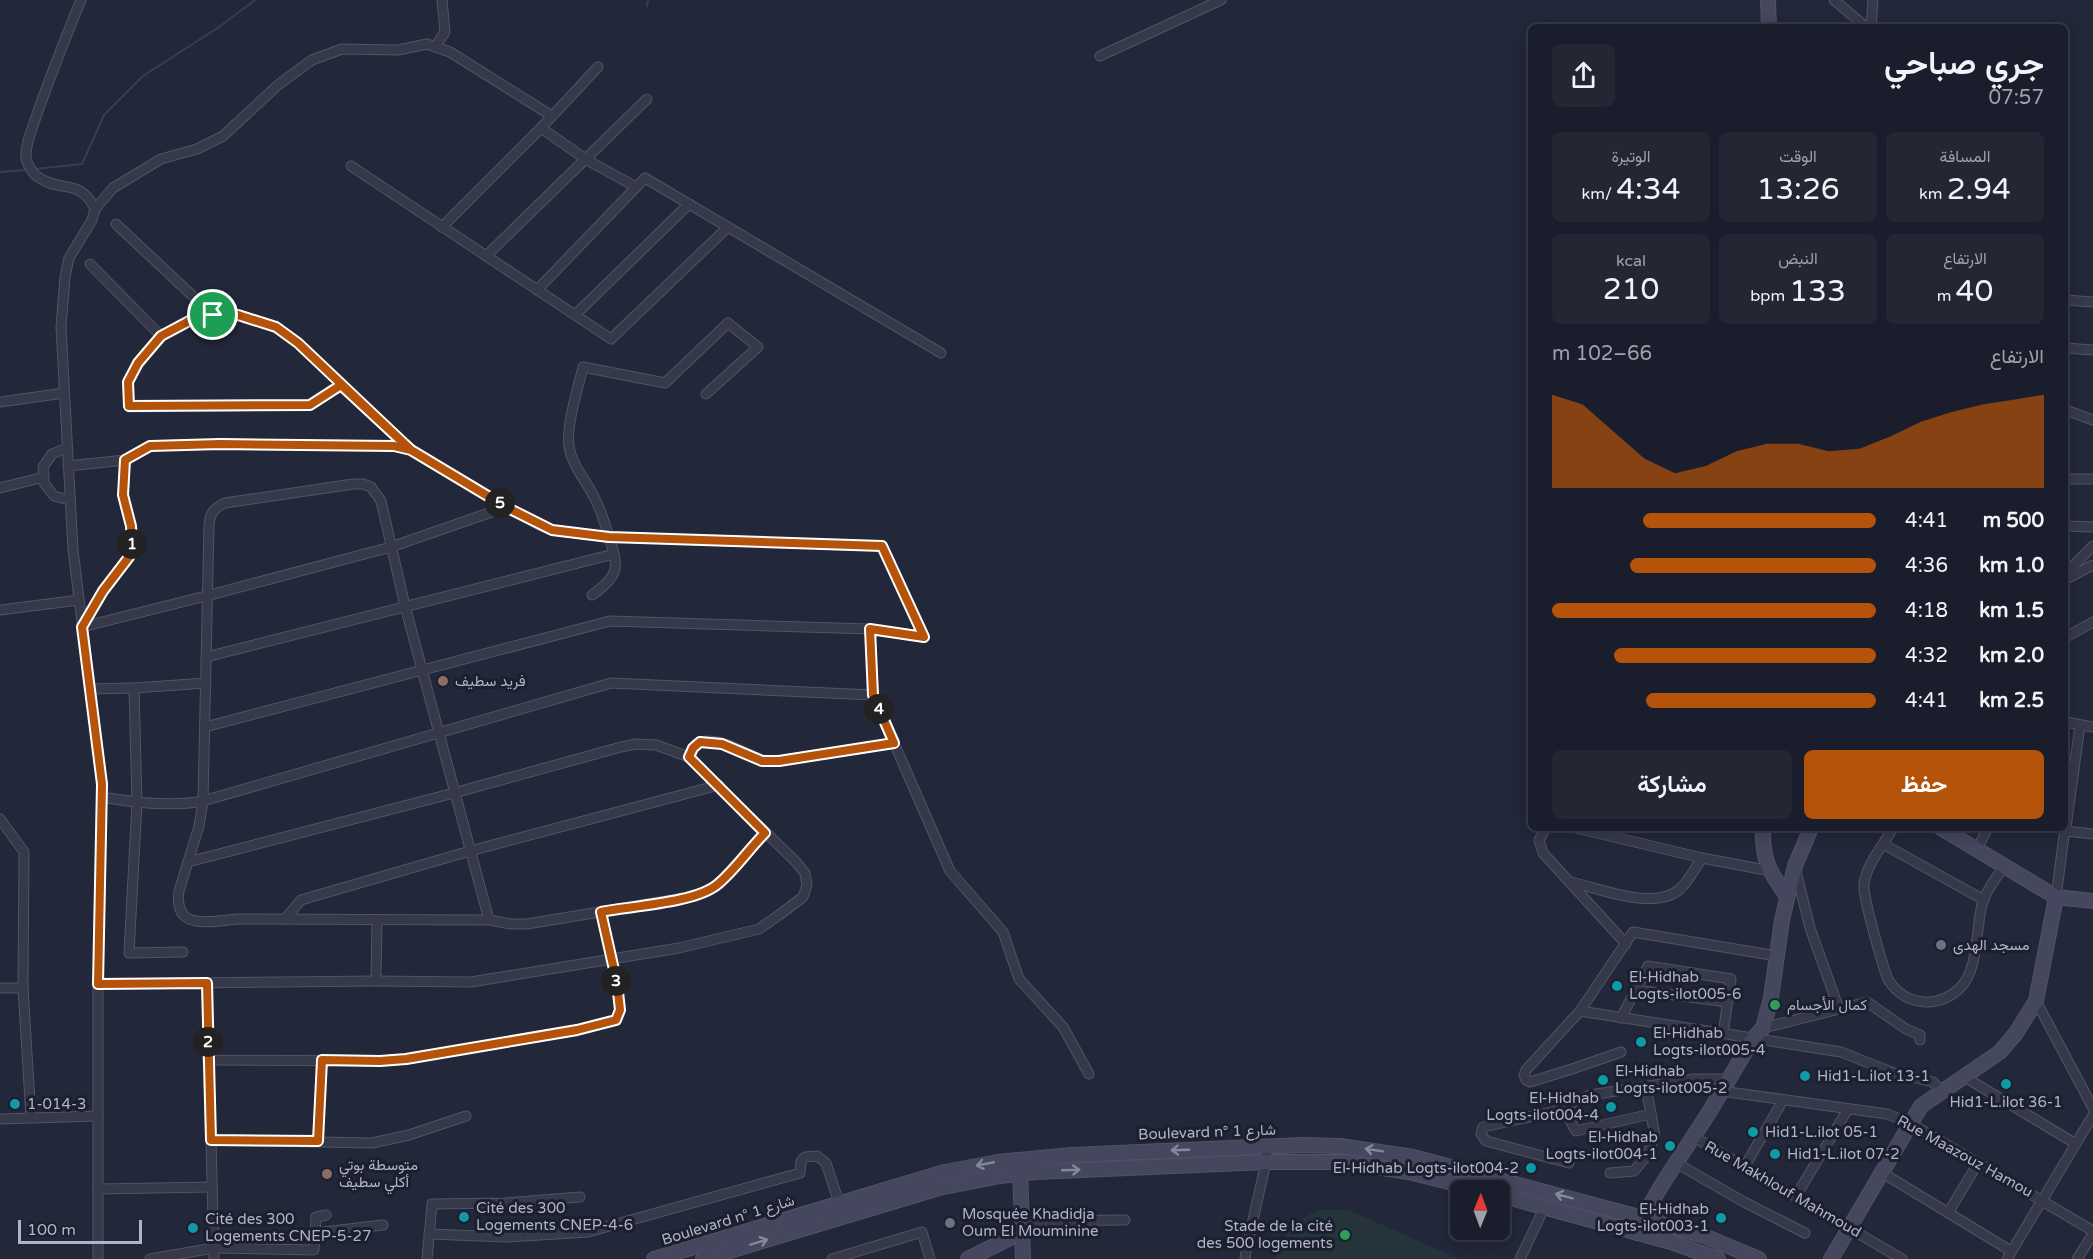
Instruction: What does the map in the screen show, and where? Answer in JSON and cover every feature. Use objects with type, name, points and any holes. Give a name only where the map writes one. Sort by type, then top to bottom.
[{"type":"main road","points":[[1768,0],[1769,24]]},
{"type":"main road","points":[[1763,831],[1762,849],[1771,871],[1787,896]]},
{"type":"main road","points":[[1637,1233],[1643,1218],[1676,1163],[1758,1034],[1771,998],[1787,896],[1795,866],[1810,831]]},
{"type":"main road","points":[[1946,831],[2056,897],[2093,901]]},
{"type":"main road","points":[[1831,1259],[1921,1106],[2000,1052],[2016,1033],[2036,1001],[2056,897]]},
{"type":"main road","name":"Boulevard n° شارع 1","points":[[654,1259],[945,1172],[1020,1159],[1267,1146],[1341,1146],[1413,1157],[1643,1218],[1702,1235],[1759,1259]]},
{"type":"main road","points":[[1020,1159],[1023,1259]]},
{"type":"main road","name":"Boulevard n° شارع 1","points":[[703,1259],[939,1188],[1020,1174],[1266,1162],[1344,1162],[1409,1172],[1450,1182]]},
{"type":"main road","points":[[1510,1197],[1637,1233],[1718,1259]]},
{"type":"main road","points":[[968,1259],[1022,1227]]},
{"type":"street","points":[[81,0],[53,67],[30,138],[26,158],[36,177],[53,184],[80,189],[90,198],[95,209]]},
{"type":"street","points":[[435,47],[445,32],[442,0]]},
{"type":"street","points":[[1100,56],[1221,0]]},
{"type":"street","points":[[1833,0],[1862,24]]},
{"type":"street","points":[[1871,24],[1873,0]]},
{"type":"street","points":[[99,1259],[98,984],[102,784],[82,627],[70,500],[61,327],[69,258],[92,220],[95,209],[113,188],[162,159],[197,149],[224,136],[278,85],[312,60],[342,49],[398,50],[427,44],[450,52],[552,116]]},
{"type":"street","points":[[442,227],[598,67]]},
{"type":"street","points":[[486,256],[647,99]]},
{"type":"street","points":[[541,128],[586,160],[636,187]]},
{"type":"street","points":[[351,166],[611,339],[728,227]]},
{"type":"street","points":[[537,290],[645,178],[941,353]]},
{"type":"street","points":[[575,315],[689,204]]},
{"type":"street","points":[[116,224],[213,315]]},
{"type":"street","points":[[90,264],[161,336]]},
{"type":"street","points":[[2068,300],[2093,302]]},
{"type":"street","points":[[205,727],[610,621],[870,629],[924,637],[882,546],[609,537],[552,530],[506,507],[411,450],[298,343],[276,327],[238,315],[213,315],[191,320],[161,336],[138,363],[128,382],[129,406],[310,405],[341,385]]},
{"type":"street","points":[[592,595],[614,575],[617,564],[601,511],[594,495],[576,468],[569,445],[583,367],[665,383],[728,323],[758,348],[706,394]]},
{"type":"street","points":[[2068,348],[2093,350]]},
{"type":"street","points":[[0,402],[64,393]]},
{"type":"street","points":[[2068,411],[2093,420]]},
{"type":"street","points":[[68,466],[125,460],[150,446],[220,444],[394,446],[411,450]]},
{"type":"street","points":[[67,448],[52,454],[43,467],[44,483],[54,496],[70,500]]},
{"type":"street","points":[[82,627],[103,591],[129,557],[132,543],[131,526],[123,495],[125,460]]},
{"type":"street","points":[[0,488],[44,477]]},
{"type":"street","points":[[2068,479],[2093,480]]},
{"type":"street","points":[[489,920],[422,672],[381,501],[371,487],[363,484],[225,503],[213,510],[210,516],[206,596],[203,801],[199,825],[177,903],[179,910],[188,919],[213,922],[238,919],[489,920],[527,924],[686,899],[707,892],[718,884],[765,833]]},
{"type":"street","points":[[82,627],[391,546],[506,507]]},
{"type":"street","points":[[2068,526],[2093,527]]},
{"type":"street","points":[[2068,571],[2093,546]]},
{"type":"street","points":[[206,657],[614,554]]},
{"type":"street","points":[[2068,578],[2093,565]]},
{"type":"street","points":[[0,610],[79,600]]},
{"type":"street","points":[[2068,636],[2093,622]]},
{"type":"street","points":[[870,629],[873,695],[950,871],[1003,932],[1019,979],[1063,1027],[1089,1074]]},
{"type":"street","points":[[90,689],[206,683]]},
{"type":"street","points":[[102,798],[136,803],[189,804],[203,801],[611,683],[873,695]]},
{"type":"street","points":[[134,688],[136,803],[129,953],[183,952]]},
{"type":"street","points":[[2068,722],[2093,727]]},
{"type":"street","points":[[2068,808],[2080,725]]},
{"type":"street","points":[[689,757],[696,744],[706,742],[722,744],[762,761],[779,761],[894,743]]},
{"type":"street","points":[[98,984],[471,982],[679,948],[759,929],[803,897],[807,885],[805,873],[796,863],[689,757],[656,745],[621,747],[188,862]]},
{"type":"street","points":[[285,919],[301,900],[470,851],[718,785]]},
{"type":"street","points":[[0,819],[24,852],[23,988],[31,1118]]},
{"type":"street","points":[[2068,830],[2093,834]]},
{"type":"street","points":[[1544,831],[1539,840],[1541,849],[1626,944]]},
{"type":"street","points":[[1589,831],[1702,858],[1771,871]]},
{"type":"street","points":[[1891,831],[1867,871],[1863,888],[1882,964],[1889,980],[1902,994],[1914,1001],[1931,1002],[1948,997],[1962,987],[1973,960],[1984,900],[2004,866]]},
{"type":"street","points":[[1977,849],[1986,831]]},
{"type":"street","points":[[2056,897],[2065,831]]},
{"type":"street","points":[[1884,844],[1984,900]]},
{"type":"street","points":[[1571,882],[1646,900],[1661,899],[1681,888],[1702,858]]},
{"type":"street","points":[[1795,866],[1810,927],[1839,1009]]},
{"type":"street","points":[[208,1060],[380,1061],[406,1059],[616,1020],[620,1010],[601,912]]},
{"type":"street","points":[[376,981],[377,920]]},
{"type":"street","points":[[1621,1052],[1530,1082],[1524,1075],[1580,1011],[1633,932],[1777,956]]},
{"type":"street","points":[[1621,1018],[1648,966],[1731,979],[1723,1034]]},
{"type":"street","points":[[207,983],[214,1259]]},
{"type":"street","points":[[0,988],[23,988]]},
{"type":"street","points":[[1636,990],[1727,1002]]},
{"type":"street","points":[[2036,1001],[2093,1108]]},
{"type":"street","points":[[1758,1034],[1867,1002],[1906,1029],[1920,1035],[1920,1040]]},
{"type":"street","points":[[1580,1011],[1723,1034],[1758,1034],[1841,1052],[1894,1073],[1933,1082],[1941,1091]]},
{"type":"street","points":[[318,1141],[322,1060]]},
{"type":"street","points":[[1964,1076],[2076,1144]]},
{"type":"street","name":"Rue Maazouz Hamou","points":[[1569,1163],[1486,1141],[1481,1134],[1483,1127],[1556,1111],[1590,1095],[1695,1079],[1783,1100],[1887,1114],[1910,1123],[2042,1199],[2093,1232]]},
{"type":"street","points":[[1610,1173],[1634,1171],[1646,1157],[1655,1137],[1646,1087]]},
{"type":"street","points":[[1745,1166],[1783,1100]]},
{"type":"street","points":[[1563,1108],[1576,1131],[1651,1114]]},
{"type":"street","points":[[1796,1196],[1848,1108]]},
{"type":"street","points":[[1881,1172],[1948,1213],[2009,1255],[2093,1115]]},
{"type":"street","points":[[0,1119],[98,1116]]},
{"type":"street","points":[[211,1140],[378,1142],[409,1135],[466,1116]]},
{"type":"street","name":"Rue Makhlouf Mahmoud","points":[[1694,1137],[1902,1259]]},
{"type":"street","points":[[1245,1259],[1266,1162],[1267,1146]]},
{"type":"street","points":[[429,1234],[506,1237],[588,1232],[800,1173],[801,1161],[811,1156],[817,1156],[826,1163],[839,1203]]},
{"type":"street","points":[[1676,1163],[1744,1202],[1805,1233]]},
{"type":"street","points":[[1948,1213],[1978,1163]]},
{"type":"street","points":[[98,1189],[212,1187]]},
{"type":"street","points":[[427,1259],[432,1204],[505,1203],[580,1197]]},
{"type":"street","points":[[1520,1259],[1545,1206]]},
{"type":"street","points":[[150,1259],[214,1248],[314,1254],[316,1218],[326,1215]]},
{"type":"street","points":[[1022,1227],[1125,1220]]},
{"type":"street","points":[[315,1233],[383,1225]]},
{"type":"street","points":[[832,1259],[922,1232],[930,1259]]},
{"type":"street","points":[[2077,1259],[2093,1232]]},
{"type":"shaded area","name":"Stade de la cité des 500 logements","points":[[1319,1210],[1349,1210],[1459,1259],[1275,1259],[1281,1243],[1291,1229],[1303,1218]]},
{"type":"waterway","points":[[35,169],[82,164],[104,115],[143,76],[219,27],[255,0]]},
{"type":"waterway","points":[[647,6],[648,0]]},
{"type":"waterway","points":[[0,172],[26,170]]},
{"type":"place","name":"فريد سطيف","points":[[443,681]]},
{"type":"place","name":"مسجد الهدى","points":[[1941,945]]},
{"type":"place","name":"El-Hidhab Logts-ilot005-6","points":[[1617,986]]},
{"type":"place","name":"كمال الأجسام","points":[[1775,1005]]},
{"type":"place","name":"El-Hidhab Logts-ilot005-4","points":[[1641,1042]]},
{"type":"place","name":"Hid1-L.ilot 13-1","points":[[1805,1076]]},
{"type":"place","name":"El-Hidhab Logts-ilot005-2","points":[[1603,1080]]},
{"type":"place","name":"Hid1-L.ilot 36-1","points":[[2006,1084]]},
{"type":"place","name":"1-014-3","points":[[15,1104]]},
{"type":"place","name":"El-Hidhab Logts-ilot004-4","points":[[1611,1107]]},
{"type":"place","name":"Hid1-L.ilot 05-1","points":[[1753,1132]]},
{"type":"place","name":"El-Hidhab Logts-ilot004-1","points":[[1670,1146]]},
{"type":"place","name":"Hid1-L.ilot 07-2","points":[[1775,1154]]},
{"type":"place","name":"El-Hidhab Logts-ilot004-2","points":[[1531,1168]]},
{"type":"place","name":"متوسطة بوتي أكلي سطيف","points":[[327,1174]]},
{"type":"place","name":"Cité des 300 Logements CNEP-4-6","points":[[464,1217]]},
{"type":"place","name":"El-Hidhab Logts-ilot003-1","points":[[1721,1218]]},
{"type":"place","name":"Mosquée Khadidja Oum El Mouminine","points":[[950,1223]]},
{"type":"place","name":"Cité des 300 Logements CNEP-5-27","points":[[193,1228]]},
{"type":"place","name":"Stade de la cité des 500 logements","points":[[1345,1235]]},
{"type":"route","points":[[213,315],[191,320],[161,336],[138,363],[128,382],[129,406],[310,405],[341,385],[411,450],[506,507],[552,530],[609,537],[882,546],[924,637],[870,629],[873,695],[894,743],[779,761],[762,761],[722,744],[700,742],[696,744],[689,757],[765,833],[718,884],[707,892],[686,899],[601,912],[617,983],[620,1010],[616,1020],[577,1030],[406,1059],[322,1060],[318,1141],[211,1140],[207,983],[98,984],[102,784],[82,627],[103,591],[129,557],[132,543],[131,526],[123,495],[122,480],[125,460],[150,446],[220,444],[394,446],[411,450],[298,343],[276,327],[238,315],[213,315]]}]
